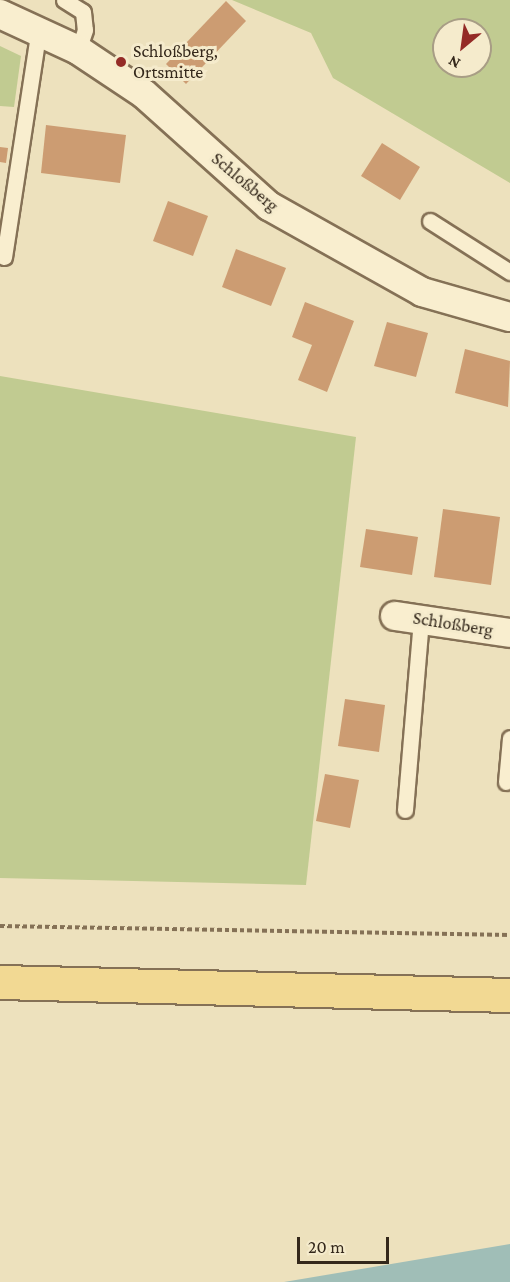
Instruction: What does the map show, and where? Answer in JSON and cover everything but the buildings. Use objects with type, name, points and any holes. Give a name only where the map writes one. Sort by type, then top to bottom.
[{"type":"main road","points":[[0,982],[510,994]]},
{"type":"street","name":"Schloßberg","points":[[0,14],[39,29],[78,50],[144,94],[269,206],[422,292],[510,316]]},
{"type":"street","name":"Schloßberg","points":[[408,617],[510,633]]},
{"type":"lane","points":[[64,0],[82,12],[85,30],[78,50]]},
{"type":"lane","points":[[4,257],[39,29]]},
{"type":"lane","points":[[430,221],[510,272]]},
{"type":"lane","points":[[405,810],[408,617]]},
{"type":"lane","points":[[506,782],[510,738]]},
{"type":"path","points":[[0,926],[510,935]]},
{"type":"green space","points":[[232,0],[510,0],[510,183],[333,78],[311,33]]},
{"type":"green space","points":[[0,46],[21,56],[14,107],[0,106]]},
{"type":"green space","points":[[0,376],[356,437],[306,885],[0,878]]},
{"type":"water","points":[[510,1244],[510,1282],[284,1282]]},
{"type":"place","name":"Schloßberg, Ortsmitte","points":[[121,62]]}]
